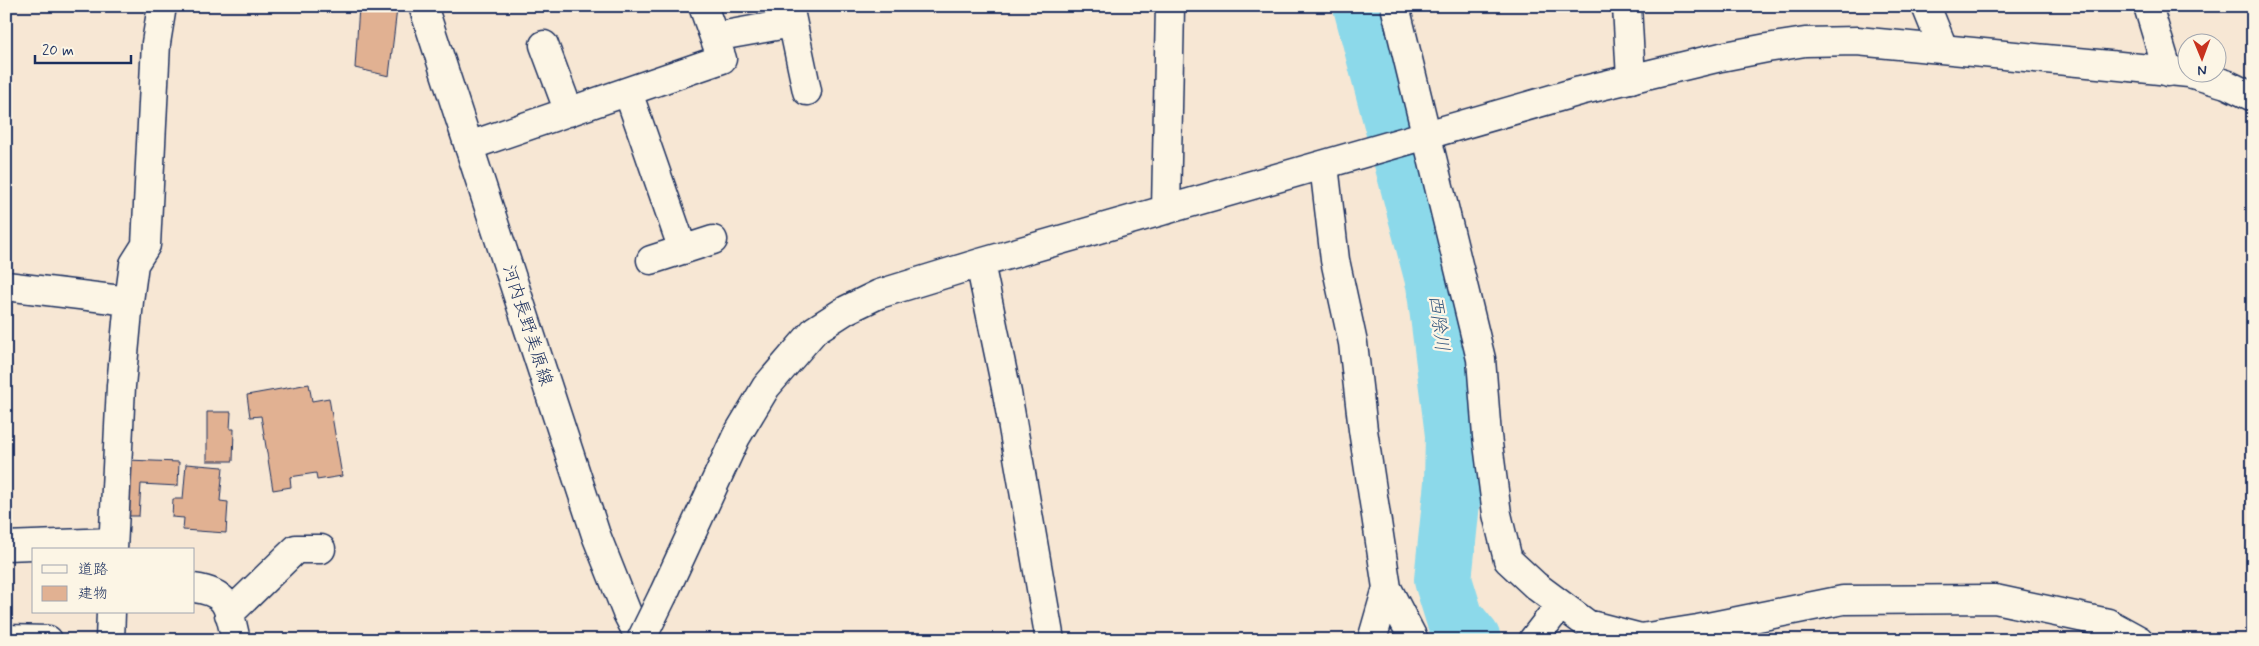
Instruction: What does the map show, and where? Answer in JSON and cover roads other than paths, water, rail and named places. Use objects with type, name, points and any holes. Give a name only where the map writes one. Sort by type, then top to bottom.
[{"type":"street","name":"河内長野美原線","points":[[423,6],[596,535],[627,613],[641,640]]},
{"type":"street","points":[[469,146],[722,59],[703,6]]},
{"type":"street","points":[[1166,210],[1170,6]]},
{"type":"street","points":[[1395,6],[1423,137],[1482,359],[1487,436],[1496,514],[1508,560],[1557,609],[1587,624],[1640,638],[1698,630],[1843,600],[1995,599],[2108,623],[2139,640]]},
{"type":"street","points":[[1627,6],[1631,79]]},
{"type":"street","points":[[1926,6],[1943,48]]},
{"type":"street","points":[[2148,6],[2168,72]]},
{"type":"street","points":[[6,546],[113,546],[121,386],[129,301],[134,264],[146,245],[156,43],[160,8]]},
{"type":"street","points":[[714,37],[791,15],[807,91]]},
{"type":"street","points":[[641,640],[736,437],[766,387],[815,330],[846,310],[879,294],[980,263],[1580,91],[1721,57],[1806,42],[1857,42],[1943,48],[2189,73],[2246,90]]},
{"type":"street","points":[[544,45],[569,112]]},
{"type":"street","points":[[628,92],[683,250]]},
{"type":"street","points":[[1324,165],[1335,260],[1353,343],[1363,430],[1387,588],[1414,640]]},
{"type":"street","points":[[651,260],[713,240]]},
{"type":"street","points":[[980,263],[1007,393],[1050,640]]},
{"type":"street","points":[[6,286],[129,301]]},
{"type":"street","points":[[229,614],[296,549],[321,549]]},
{"type":"street","points":[[195,588],[212,590],[227,604],[236,640]]},
{"type":"street","points":[[1372,640],[1387,588]]},
{"type":"street","points":[[1533,640],[1557,609]]},
{"type":"street","points":[[110,640],[111,614]]},
{"type":"street","points":[[6,639],[48,640]]},
{"type":"waterway","name":"西除川","points":[[1362,6],[1435,284],[1454,435],[1453,483],[1443,580],[1455,619],[1472,640]]}]
